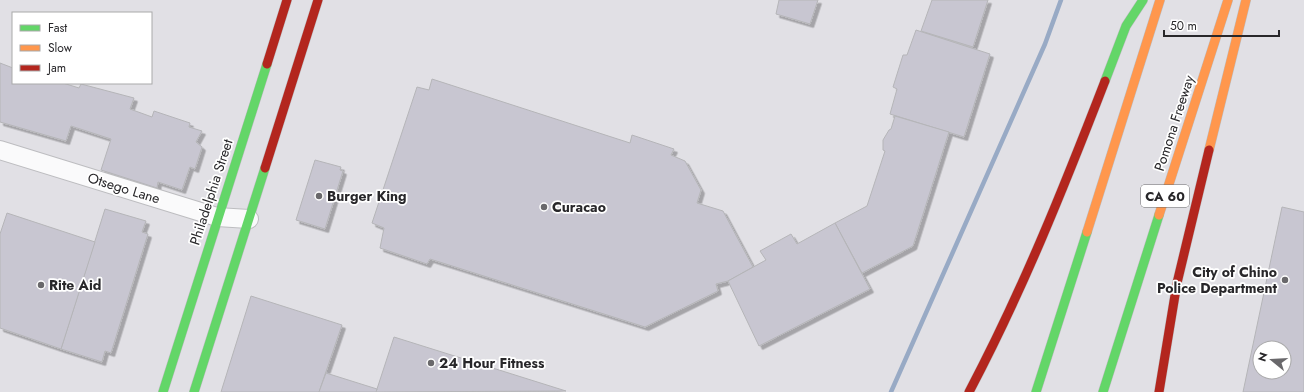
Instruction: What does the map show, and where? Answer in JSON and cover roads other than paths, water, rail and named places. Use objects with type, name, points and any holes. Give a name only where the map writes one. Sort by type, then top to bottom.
[{"type":"main road","name":"Philadelphia Street","points":[[163,392],[217,217],[287,0]]},
{"type":"main road","points":[[194,392],[250,219],[318,0]]},
{"type":"main road","points":[[969,392],[984,365],[1034,259],[1126,26],[1142,0]]},
{"type":"main road","points":[[1036,392],[1160,0]]},
{"type":"main road","name":"Pomona Freeway","points":[[1103,392],[1228,0]]},
{"type":"main road","points":[[1159,392],[1177,283],[1246,0]]},
{"type":"main road","points":[[177,348],[181,368]]},
{"type":"street","name":"Otsego Lane","points":[[0,150],[217,217],[250,219]]},
{"type":"waterway","points":[[891,392],[1045,44],[1061,0]]},
{"type":"place","name":"Burger King","points":[[319,196]]},
{"type":"place","name":"Curacao","points":[[544,207]]},
{"type":"place","name":"City of Chino Police Department","points":[[1285,280]]},
{"type":"place","name":"Rite Aid","points":[[41,285]]},
{"type":"place","name":"24 Hour Fitness","points":[[431,363]]}]
